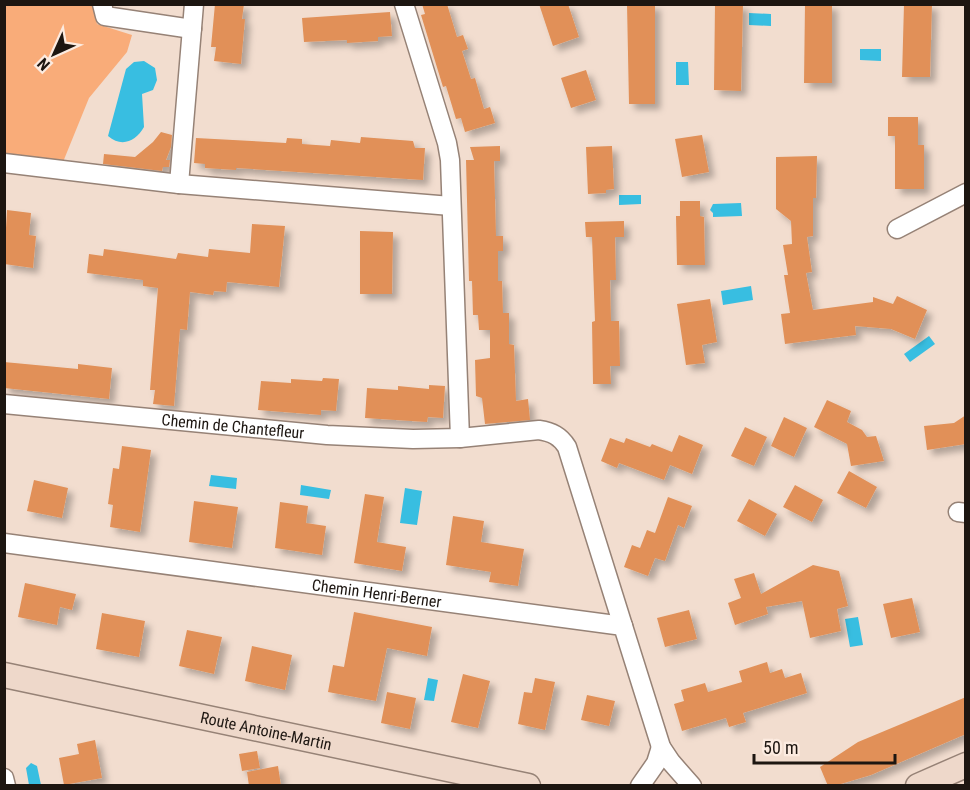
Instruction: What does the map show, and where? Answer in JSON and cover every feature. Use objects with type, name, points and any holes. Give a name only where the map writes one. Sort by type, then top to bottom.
[{"type":"street","points":[[102,4],[105,16],[192,29]]},
{"type":"street","points":[[179,184],[194,4]]},
{"type":"street","points":[[404,4],[447,143],[452,177],[460,438]]},
{"type":"street","points":[[4,163],[179,184],[452,206]]},
{"type":"street","points":[[897,229],[966,193]]},
{"type":"street","name":"Chemin de Chantefleur","points":[[4,404],[327,435],[413,439],[550,431],[561,438],[567,447],[623,626]]},
{"type":"street","name":"Chemin Henri-Berner","points":[[4,543],[623,626]]},
{"type":"street","points":[[623,626],[661,747],[670,762],[692,786]]},
{"type":"street","name":"Route Antoine-Martin","points":[[4,675],[528,786]]},
{"type":"street","points":[[640,786],[656,763],[661,747]]},
{"type":"street","points":[[918,786],[966,765]]},
{"type":"street","points":[[4,778],[6,786]]},
{"type":"shaded area","points":[[5,5],[93,5],[97,24],[132,35],[127,52],[89,98],[63,162],[5,155]]},
{"type":"water","points":[[749,13],[771,14],[771,26],[749,25]]},
{"type":"water","points":[[860,49],[881,49],[881,61],[860,60]]},
{"type":"water","points":[[144,61],[155,68],[157,80],[153,90],[142,94],[144,127],[133,139],[118,142],[108,136],[126,69],[134,62]]},
{"type":"water","points":[[676,62],[688,62],[689,85],[676,85]]},
{"type":"water","points":[[619,195],[641,195],[641,204],[619,205]]},
{"type":"water","points":[[741,203],[742,216],[713,217],[710,210],[713,204]]},
{"type":"water","points":[[751,286],[753,300],[723,305],[721,291]]},
{"type":"water","points":[[929,336],[935,344],[910,362],[904,354]]},
{"type":"water","points":[[211,475],[237,478],[236,489],[209,486]]},
{"type":"water","points":[[301,485],[331,490],[329,499],[300,495]]},
{"type":"water","points":[[405,488],[422,491],[417,525],[400,523]]},
{"type":"water","points":[[858,617],[863,645],[850,647],[845,619]]},
{"type":"water","points":[[428,678],[438,680],[434,701],[424,700]]},
{"type":"water","points":[[31,763],[37,766],[41,785],[29,785],[26,768]]},
{"type":"building","points":[[215,4],[244,4],[241,64],[214,61],[216,47],[211,47]]},
{"type":"building","points":[[422,4],[447,4],[457,37],[463,35],[468,49],[462,51],[471,79],[475,78],[484,109],[490,107],[495,123],[465,132],[461,118],[456,119],[446,86],[443,87],[421,15],[425,14]]},
{"type":"building","points":[[539,4],[568,4],[579,37],[553,46]]},
{"type":"building","points":[[627,4],[655,4],[655,104],[629,104]]},
{"type":"building","points":[[715,4],[743,4],[741,91],[714,90]]},
{"type":"building","points":[[805,4],[832,4],[832,83],[804,83]]},
{"type":"building","points":[[904,4],[932,4],[930,77],[902,77]]},
{"type":"building","points":[[390,12],[392,36],[378,37],[378,41],[304,42],[302,18]]},
{"type":"building","points":[[586,70],[596,100],[571,108],[561,78]]},
{"type":"building","points":[[888,117],[918,117],[918,145],[924,145],[924,189],[895,189],[895,136],[888,136]]},
{"type":"building","points":[[161,132],[172,135],[171,147],[166,160],[170,160],[169,167],[163,167],[162,171],[103,164],[104,154],[135,157]]},
{"type":"building","points":[[702,135],[709,172],[682,177],[675,139]]},
{"type":"building","points":[[361,137],[413,141],[415,148],[425,148],[423,180],[205,168],[205,164],[194,163],[196,138],[286,143],[287,138],[302,139],[302,144],[330,146],[331,140],[360,143]]},
{"type":"building","points":[[500,146],[500,161],[494,161],[496,236],[503,236],[503,251],[498,251],[498,281],[502,281],[503,313],[509,313],[509,344],[514,345],[516,401],[528,399],[530,420],[485,424],[482,398],[476,396],[475,360],[490,358],[490,330],[479,330],[478,315],[473,315],[472,281],[469,281],[466,160],[474,160],[470,147]]},
{"type":"building","points":[[612,146],[614,189],[606,190],[606,193],[588,194],[586,147]]},
{"type":"building","points":[[817,156],[816,198],[813,198],[813,236],[807,237],[812,272],[806,273],[813,310],[873,302],[873,297],[893,304],[897,296],[927,310],[915,339],[891,329],[855,326],[856,335],[785,344],[781,314],[790,313],[784,275],[788,275],[783,245],[792,244],[791,221],[776,209],[776,157]]},
{"type":"building","points":[[680,201],[700,201],[700,216],[704,217],[705,265],[677,265],[676,216],[680,216]]},
{"type":"building","points":[[7,210],[31,213],[29,235],[36,236],[33,268],[4,264]]},
{"type":"building","points":[[624,221],[624,237],[615,237],[616,280],[610,280],[611,321],[619,321],[620,366],[610,366],[611,384],[593,384],[592,322],[595,321],[592,237],[586,237],[585,222]]},
{"type":"building","points":[[252,224],[285,226],[279,287],[227,282],[226,292],[214,291],[213,295],[190,292],[187,330],[180,329],[174,406],[153,404],[155,390],[150,390],[158,288],[143,286],[143,280],[87,273],[89,254],[103,256],[104,249],[176,259],[178,253],[208,257],[209,249],[250,253]]},
{"type":"building","points":[[360,231],[393,232],[392,294],[360,294]]},
{"type":"building","points":[[710,299],[717,342],[702,345],[705,363],[686,365],[677,304]]},
{"type":"building","points":[[4,362],[78,369],[78,364],[112,368],[109,399],[4,388]]},
{"type":"building","points":[[323,378],[339,379],[336,411],[321,410],[321,415],[258,410],[261,381],[291,383],[291,379],[322,381]]},
{"type":"building","points":[[429,385],[445,386],[443,418],[428,417],[427,422],[365,418],[367,388],[398,390],[398,386],[429,389]]},
{"type":"building","points":[[827,400],[851,411],[847,422],[862,430],[867,437],[876,436],[884,461],[851,466],[847,444],[814,427]]},
{"type":"building","points":[[966,415],[966,444],[927,450],[924,426],[954,423]]},
{"type":"building","points":[[784,417],[807,428],[794,457],[771,446]]},
{"type":"building","points":[[745,427],[767,437],[754,466],[731,456]]},
{"type":"building","points":[[679,435],[703,445],[692,474],[670,465],[664,480],[619,463],[617,468],[601,461],[610,438],[624,443],[626,438],[650,447],[652,444],[672,452]]},
{"type":"building","points":[[122,446],[151,450],[140,532],[110,527],[113,505],[108,504],[113,468],[119,469]]},
{"type":"building","points":[[849,471],[877,487],[866,508],[837,493]]},
{"type":"building","points":[[34,480],[68,488],[62,518],[27,511]]},
{"type":"building","points":[[795,485],[823,500],[812,522],[783,507]]},
{"type":"building","points":[[365,494],[384,497],[377,542],[406,547],[402,571],[354,563]]},
{"type":"building","points":[[668,497],[692,506],[684,528],[678,525],[665,561],[655,558],[648,576],[624,567],[632,545],[640,548],[647,530],[655,533]]},
{"type":"building","points":[[749,499],[777,514],[765,536],[737,521]]},
{"type":"building","points":[[194,501],[238,507],[232,548],[189,542]]},
{"type":"building","points":[[280,502],[308,506],[306,523],[326,526],[322,555],[275,548]]},
{"type":"building","points":[[453,516],[484,521],[481,542],[524,549],[518,586],[489,582],[491,572],[446,565]]},
{"type":"building","points":[[813,565],[839,571],[848,606],[837,609],[841,631],[810,638],[802,601],[766,607],[768,614],[735,625],[728,603],[741,598],[734,579],[754,573],[761,594]]},
{"type":"building","points":[[25,583],[76,594],[72,610],[60,607],[57,625],[18,617]]},
{"type":"building","points":[[912,598],[920,632],[891,638],[883,604]]},
{"type":"building","points":[[689,610],[697,639],[665,647],[657,618]]},
{"type":"building","points":[[354,612],[432,627],[427,656],[387,648],[376,701],[328,692],[333,665],[344,667]]},
{"type":"building","points":[[102,613],[145,621],[139,657],[96,649]]},
{"type":"building","points":[[187,630],[222,637],[214,674],[179,666]]},
{"type":"building","points":[[252,646],[292,655],[285,690],[245,681]]},
{"type":"building","points":[[767,662],[770,673],[782,669],[785,678],[801,673],[807,693],[743,713],[746,722],[729,727],[726,718],[682,731],[674,704],[684,701],[681,690],[705,683],[708,692],[742,682],[739,671]]},
{"type":"building","points":[[463,674],[490,681],[478,728],[451,722]]},
{"type":"building","points":[[535,678],[555,682],[545,730],[518,724],[524,692],[532,693]]},
{"type":"building","points":[[387,692],[416,698],[410,729],[381,723]]},
{"type":"building","points":[[587,695],[615,701],[609,726],[581,720]]},
{"type":"building","points":[[966,697],[966,734],[871,775],[828,786],[820,767],[858,742]]},
{"type":"building","points":[[95,740],[102,778],[64,785],[59,758],[79,754],[77,744]]},
{"type":"building","points":[[257,751],[260,768],[242,771],[239,754]]},
{"type":"building","points":[[278,766],[281,786],[249,786],[247,772]]}]
